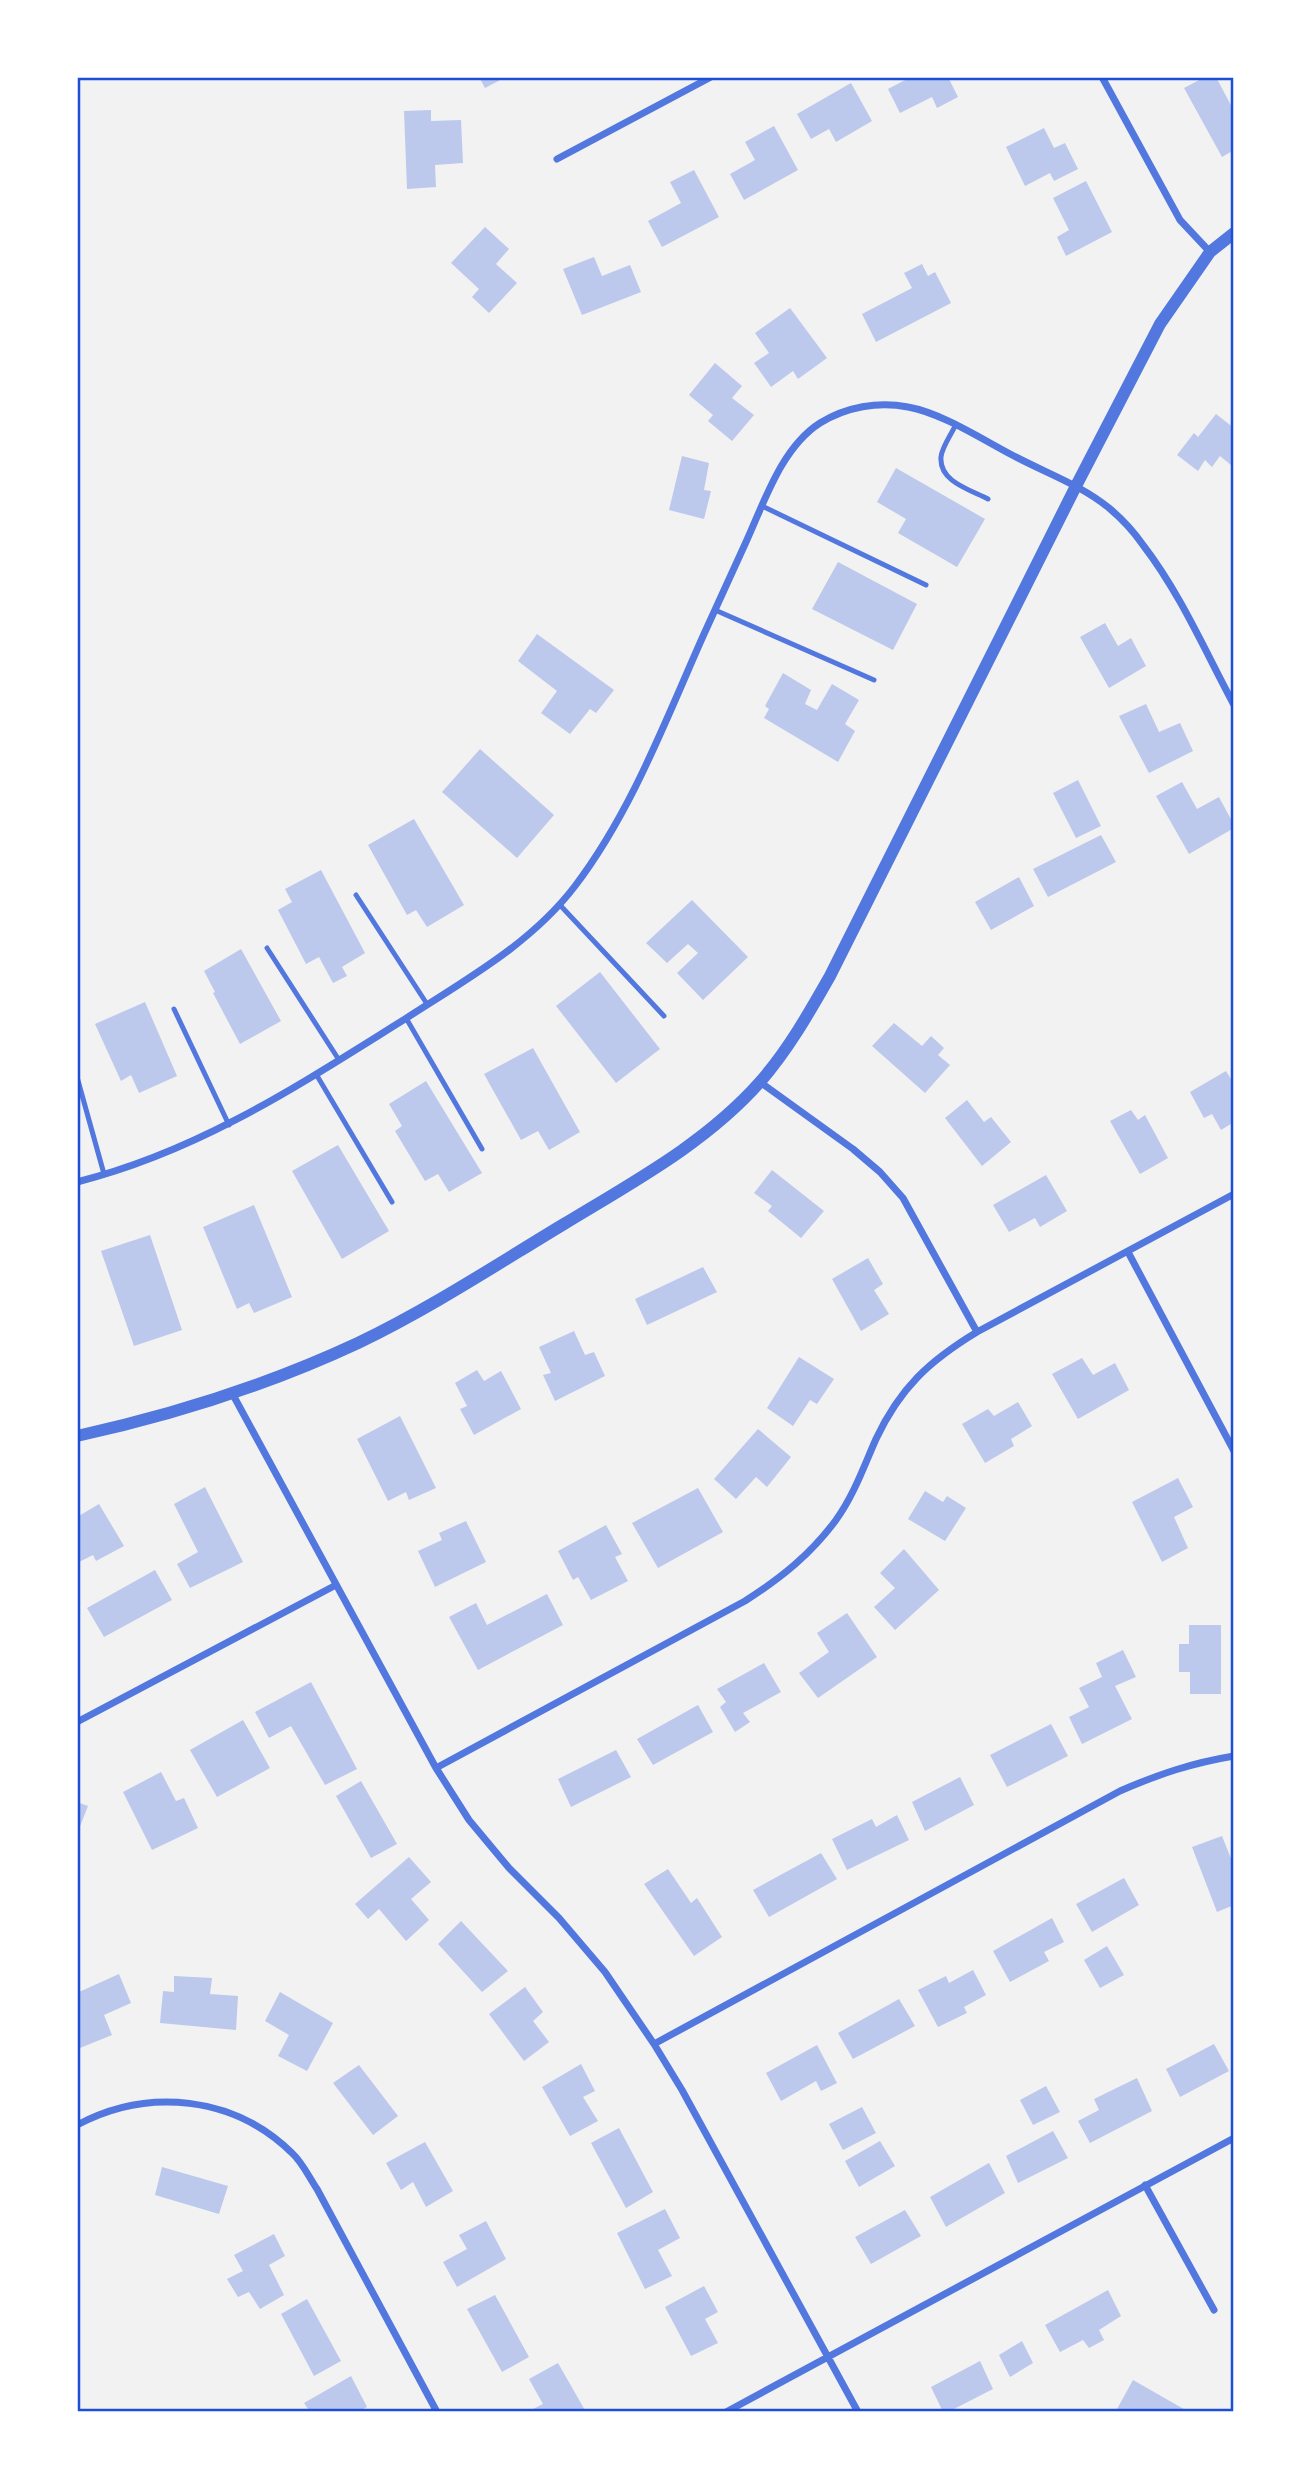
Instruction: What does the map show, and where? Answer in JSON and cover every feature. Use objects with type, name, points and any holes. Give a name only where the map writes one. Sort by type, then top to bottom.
[{"type":"street","points":[[557,159],[710,77]]},
{"type":"street","points":[[1102,77],[1180,220],[1210,252]]},
{"type":"street","points":[[77,1436],[138,1423],[232,1393],[287,1374],[359,1342],[428,1306],[668,1161],[717,1123],[760,1082],[799,1030],[830,976],[1160,324],[1210,252],[1234,233]]},
{"type":"street","points":[[77,1182],[159,1156],[229,1125],[316,1074],[480,971],[528,935],[572,891],[608,841],[762,506],[794,447],[818,424],[848,410],[879,404],[911,407],[1076,486],[1109,508],[1142,543],[1168,584],[1234,705]]},
{"type":"street","points":[[760,1082],[853,1149],[880,1172],[903,1198],[976,1332]]},
{"type":"street","points":[[436,1768],[745,1601],[779,1579],[812,1550],[838,1518],[859,1480],[894,1403],[919,1373],[976,1332],[1234,1194]]},
{"type":"street","points":[[1128,1252],[1234,1451]]},
{"type":"street","points":[[232,1393],[436,1768],[469,1820],[509,1868],[559,1918],[597,1963],[654,2044],[682,2090],[858,2412]]},
{"type":"street","points":[[77,1723],[337,1585]]},
{"type":"street","points":[[654,2044],[1120,1791],[1157,1774],[1196,1762],[1234,1756]]},
{"type":"street","points":[[77,2125],[118,2107],[189,2101],[225,2110],[261,2129],[294,2154],[317,2189],[437,2412]]},
{"type":"street","points":[[726,2412],[1234,2137]]},
{"type":"street","points":[[1145,2186],[1213,2310]]},
{"type":"lane","points":[[955,426],[941,455],[948,479],[988,499]]},
{"type":"lane","points":[[762,506],[926,585]]},
{"type":"lane","points":[[715,610],[874,680]]},
{"type":"lane","points":[[356,895],[427,1004]]},
{"type":"lane","points":[[559,904],[664,1016]]},
{"type":"lane","points":[[267,948],[339,1060]]},
{"type":"lane","points":[[174,1009],[229,1125]]},
{"type":"lane","points":[[406,1018],[482,1149]]},
{"type":"lane","points":[[316,1074],[392,1202]]},
{"type":"lane","points":[[77,1077],[103,1174]]},
{"type":"building","points":[[479,77],[506,77],[485,88]]},
{"type":"building","points":[[911,77],[948,77],[958,97],[937,108],[932,97],[900,113],[888,89]]},
{"type":"building","points":[[1205,77],[1216,77],[1234,111],[1234,150],[1222,157],[1184,88]]},
{"type":"building","points":[[851,83],[872,121],[836,142],[829,129],[811,139],[797,114]]},
{"type":"building","points":[[431,110],[431,121],[461,120],[463,163],[435,165],[436,187],[407,189],[404,111]]},
{"type":"building","points":[[774,126],[798,170],[744,200],[730,174],[755,160],[745,142]]},
{"type":"building","points":[[1044,128],[1054,148],[1065,143],[1078,169],[1054,181],[1050,173],[1025,186],[1006,147]]},
{"type":"building","points":[[694,170],[719,217],[662,247],[648,221],[681,203],[670,182]]},
{"type":"building","points":[[1086,181],[1112,232],[1066,256],[1057,237],[1069,230],[1053,198]]},
{"type":"building","points":[[485,227],[509,249],[496,264],[517,283],[489,313],[472,297],[479,289],[451,263]]},
{"type":"building","points":[[594,257],[602,276],[630,265],[641,292],[582,315],[563,269]]},
{"type":"building","points":[[922,264],[928,276],[935,272],[951,303],[876,342],[862,314],[912,288],[904,273]]},
{"type":"building","points":[[790,308],[827,358],[798,379],[793,371],[771,387],[754,363],[769,353],[755,333]]},
{"type":"building","points":[[715,363],[742,386],[732,398],[754,415],[732,441],[708,421],[713,415],[689,395]]},
{"type":"building","points":[[1216,414],[1234,428],[1234,461],[1231,465],[1220,456],[1212,467],[1205,460],[1198,471],[1177,455],[1194,433],[1198,437]]},
{"type":"building","points":[[682,456],[709,463],[704,490],[711,491],[704,519],[669,510]]},
{"type":"building","points":[[896,468],[985,519],[957,567],[898,533],[906,519],[877,502]]},
{"type":"building","points":[[838,562],[917,604],[893,650],[812,609]]},
{"type":"building","points":[[1105,623],[1118,646],[1131,638],[1146,666],[1109,688],[1080,637]]},
{"type":"building","points":[[537,634],[614,690],[596,713],[590,709],[570,734],[541,713],[557,691],[518,661]]},
{"type":"building","points":[[783,673],[811,690],[805,704],[817,710],[832,684],[859,700],[845,724],[855,731],[838,762],[764,718],[769,709],[765,706]]},
{"type":"building","points":[[1146,704],[1159,732],[1180,723],[1193,751],[1149,773],[1119,716]]},
{"type":"building","points":[[480,749],[554,815],[517,858],[442,792]]},
{"type":"building","points":[[1078,780],[1101,826],[1076,838],[1053,793]]},
{"type":"building","points":[[1182,782],[1197,809],[1219,797],[1234,825],[1234,828],[1189,854],[1156,796]]},
{"type":"building","points":[[414,819],[464,905],[427,927],[416,910],[407,915],[368,845]]},
{"type":"building","points":[[1101,835],[1116,862],[1048,897],[1033,869]]},
{"type":"building","points":[[321,870],[365,953],[342,967],[347,976],[333,983],[319,957],[306,964],[278,910],[292,902],[285,889]]},
{"type":"building","points":[[1019,877],[1034,906],[991,930],[975,902]]},
{"type":"building","points":[[692,900],[748,957],[703,1000],[677,973],[698,953],[688,944],[667,963],[646,943]]},
{"type":"building","points":[[241,949],[281,1021],[240,1044],[204,971]]},
{"type":"building","points":[[600,972],[660,1049],[616,1083],[556,1006]]},
{"type":"building","points":[[145,1002],[177,1076],[139,1093],[131,1075],[121,1081],[95,1024]]},
{"type":"building","points":[[894,1023],[922,1046],[931,1036],[944,1048],[938,1055],[950,1065],[925,1093],[872,1046]]},
{"type":"building","points":[[533,1048],[580,1132],[549,1150],[538,1131],[521,1140],[484,1074]]},
{"type":"building","points":[[1226,1071],[1234,1084],[1234,1122],[1221,1130],[1212,1114],[1204,1118],[1190,1092]]},
{"type":"building","points":[[426,1081],[482,1173],[449,1192],[438,1174],[425,1181],[395,1131],[402,1126],[389,1104]]},
{"type":"building","points":[[967,1100],[984,1122],[991,1117],[1011,1142],[982,1166],[945,1118]]},
{"type":"building","points":[[1131,1110],[1138,1120],[1145,1115],[1168,1158],[1140,1174],[1110,1121]]},
{"type":"building","points":[[338,1145],[389,1231],[342,1259],[292,1171]]},
{"type":"building","points":[[772,1170],[824,1211],[801,1238],[768,1211],[772,1206],[754,1193]]},
{"type":"building","points":[[1046,1175],[1067,1211],[1040,1227],[1035,1218],[1009,1232],[993,1205]]},
{"type":"building","points":[[254,1205],[292,1297],[254,1313],[249,1303],[237,1309],[203,1227]]},
{"type":"building","points":[[150,1235],[182,1330],[134,1346],[101,1251]]},
{"type":"building","points":[[868,1258],[883,1284],[874,1290],[889,1314],[861,1331],[832,1279]]},
{"type":"building","points":[[703,1267],[717,1292],[647,1325],[635,1299]]},
{"type":"building","points":[[574,1331],[585,1355],[594,1352],[605,1376],[555,1401],[543,1375],[551,1373],[539,1347]]},
{"type":"building","points":[[799,1357],[834,1379],[817,1404],[810,1400],[793,1426],[767,1408]]},
{"type":"building","points":[[1082,1358],[1093,1375],[1115,1363],[1129,1390],[1078,1419],[1052,1374]]},
{"type":"building","points":[[477,1370],[484,1381],[501,1371],[521,1409],[474,1435],[460,1409],[467,1406],[455,1383]]},
{"type":"building","points":[[1018,1402],[1032,1426],[1011,1439],[1014,1446],[985,1463],[962,1424],[988,1409],[994,1416]]},
{"type":"building","points":[[400,1416],[436,1488],[409,1500],[406,1492],[388,1501],[357,1439]]},
{"type":"building","points":[[758,1429],[791,1457],[767,1487],[756,1477],[736,1499],[714,1479]]},
{"type":"building","points":[[1178,1478],[1193,1507],[1174,1517],[1188,1548],[1162,1562],[1132,1502]]},
{"type":"building","points":[[205,1487],[243,1562],[190,1588],[177,1564],[198,1552],[174,1504]]},
{"type":"building","points":[[698,1488],[723,1532],[658,1568],[632,1523]]},
{"type":"building","points":[[925,1491],[943,1502],[947,1496],[966,1508],[945,1541],[908,1519]]},
{"type":"building","points":[[99,1504],[124,1546],[96,1561],[93,1555],[77,1563],[77,1517]]},
{"type":"building","points":[[466,1521],[486,1562],[435,1587],[418,1551],[442,1540],[439,1533]]},
{"type":"building","points":[[606,1525],[622,1554],[615,1557],[628,1581],[591,1600],[578,1577],[573,1580],[558,1551]]},
{"type":"building","points":[[904,1549],[939,1590],[895,1630],[874,1607],[895,1588],[880,1573]]},
{"type":"building","points":[[155,1570],[172,1600],[104,1637],[87,1608]]},
{"type":"building","points":[[547,1594],[563,1625],[478,1670],[449,1617],[476,1603],[487,1625]]},
{"type":"building","points":[[847,1613],[877,1657],[818,1698],[799,1673],[829,1652],[817,1633]]},
{"type":"building","points":[[1189,1625],[1221,1625],[1221,1694],[1190,1694],[1190,1672],[1179,1672],[1179,1644],[1189,1644]]},
{"type":"building","points":[[1123,1650],[1136,1677],[1115,1686],[1132,1719],[1082,1744],[1069,1717],[1089,1707],[1079,1688],[1102,1677],[1096,1663]]},
{"type":"building","points":[[764,1663],[781,1692],[743,1713],[750,1722],[735,1732],[720,1707],[726,1702],[717,1689]]},
{"type":"building","points":[[311,1682],[357,1769],[325,1785],[291,1726],[269,1738],[255,1712]]},
{"type":"building","points":[[698,1705],[713,1732],[653,1765],[637,1739]]},
{"type":"building","points":[[243,1720],[270,1768],[217,1797],[190,1750]]},
{"type":"building","points":[[1051,1724],[1068,1756],[1007,1787],[990,1755]]},
{"type":"building","points":[[616,1750],[631,1777],[571,1807],[558,1779]]},
{"type":"building","points":[[161,1772],[176,1801],[184,1798],[198,1828],[152,1850],[123,1792]]},
{"type":"building","points":[[960,1777],[974,1805],[925,1831],[912,1802]]},
{"type":"building","points":[[361,1781],[397,1844],[371,1858],[336,1796]]},
{"type":"building","points":[[77,1802],[88,1806],[77,1834]]},
{"type":"building","points":[[897,1815],[909,1840],[847,1870],[832,1839],[872,1819],[876,1827]]},
{"type":"building","points":[[1222,1836],[1234,1866],[1234,1905],[1217,1912],[1192,1847]]},
{"type":"building","points":[[821,1853],[837,1879],[769,1917],[753,1890]]},
{"type":"building","points":[[409,1857],[431,1882],[411,1899],[429,1920],[406,1941],[379,1909],[368,1919],[355,1904]]},
{"type":"building","points":[[668,1869],[691,1903],[697,1898],[722,1937],[694,1956],[644,1884]]},
{"type":"building","points":[[1124,1878],[1139,1905],[1092,1932],[1076,1904]]},
{"type":"building","points":[[1052,1918],[1064,1942],[1044,1952],[1049,1961],[1010,1982],[993,1951]]},
{"type":"building","points":[[461,1921],[508,1971],[482,1992],[438,1944]]},
{"type":"building","points":[[1107,1946],[1124,1975],[1100,1988],[1084,1960]]},
{"type":"building","points":[[973,1970],[986,1995],[964,2007],[967,2013],[938,2027],[918,1990],[946,1976],[949,1983]]},
{"type":"building","points":[[119,1974],[131,2003],[104,2015],[112,2035],[80,2048],[77,2040],[77,1987],[79,1992]]},
{"type":"building","points":[[174,1976],[212,1978],[210,1994],[238,1996],[236,2030],[160,2023],[163,1991],[174,1992]]},
{"type":"building","points":[[525,1987],[543,2012],[533,2021],[549,2042],[524,2061],[489,2014]]},
{"type":"building","points":[[280,1992],[333,2023],[307,2071],[278,2056],[289,2035],[265,2021]]},
{"type":"building","points":[[899,1999],[915,2026],[853,2059],[838,2033]]},
{"type":"building","points":[[1214,2044],[1229,2071],[1180,2097],[1166,2069]]},
{"type":"building","points":[[817,2045],[837,2083],[821,2091],[816,2081],[781,2101],[766,2073]]},
{"type":"building","points":[[581,2064],[595,2091],[583,2097],[598,2121],[570,2136],[542,2087]]},
{"type":"building","points":[[359,2065],[398,2116],[373,2135],[333,2083]]},
{"type":"building","points":[[1137,2078],[1152,2111],[1090,2143],[1078,2121],[1099,2110],[1094,2099]]},
{"type":"building","points":[[1046,2086],[1060,2112],[1033,2125],[1020,2100]]},
{"type":"building","points":[[862,2107],[876,2133],[843,2150],[829,2124]]},
{"type":"building","points":[[619,2128],[653,2192],[626,2208],[591,2143]]},
{"type":"building","points":[[1053,2131],[1068,2158],[1018,2183],[1006,2156]]},
{"type":"building","points":[[880,2141],[895,2166],[859,2187],[845,2161]]},
{"type":"building","points":[[425,2142],[453,2191],[426,2207],[413,2182],[401,2190],[386,2163]]},
{"type":"building","points":[[989,2163],[1005,2193],[946,2227],[930,2197]]},
{"type":"building","points":[[162,2167],[228,2186],[219,2214],[155,2195]]},
{"type":"building","points":[[665,2209],[680,2238],[658,2250],[672,2276],[645,2289],[617,2233]]},
{"type":"building","points":[[905,2210],[921,2236],[871,2264],[855,2237]]},
{"type":"building","points":[[486,2221],[506,2259],[457,2287],[443,2262],[467,2249],[459,2235]]},
{"type":"building","points":[[274,2234],[285,2256],[269,2265],[284,2295],[260,2309],[249,2292],[238,2297],[227,2279],[243,2271],[234,2255]]},
{"type":"building","points":[[704,2286],[718,2312],[705,2319],[718,2343],[691,2356],[665,2307]]},
{"type":"building","points":[[1108,2290],[1121,2316],[1099,2330],[1104,2340],[1089,2348],[1083,2340],[1060,2352],[1045,2325]]},
{"type":"building","points":[[495,2295],[529,2357],[502,2372],[467,2309]]},
{"type":"building","points":[[307,2299],[341,2361],[314,2376],[281,2314]]},
{"type":"building","points":[[1022,2341],[1033,2363],[1010,2377],[999,2355]]},
{"type":"building","points":[[980,2361],[993,2389],[943,2412],[931,2387]]},
{"type":"building","points":[[558,2363],[586,2412],[527,2412],[543,2404],[529,2379]]},
{"type":"building","points":[[351,2376],[367,2407],[357,2412],[310,2412],[304,2403]]},
{"type":"building","points":[[1133,2380],[1189,2412],[1122,2412],[1117,2409]]}]
